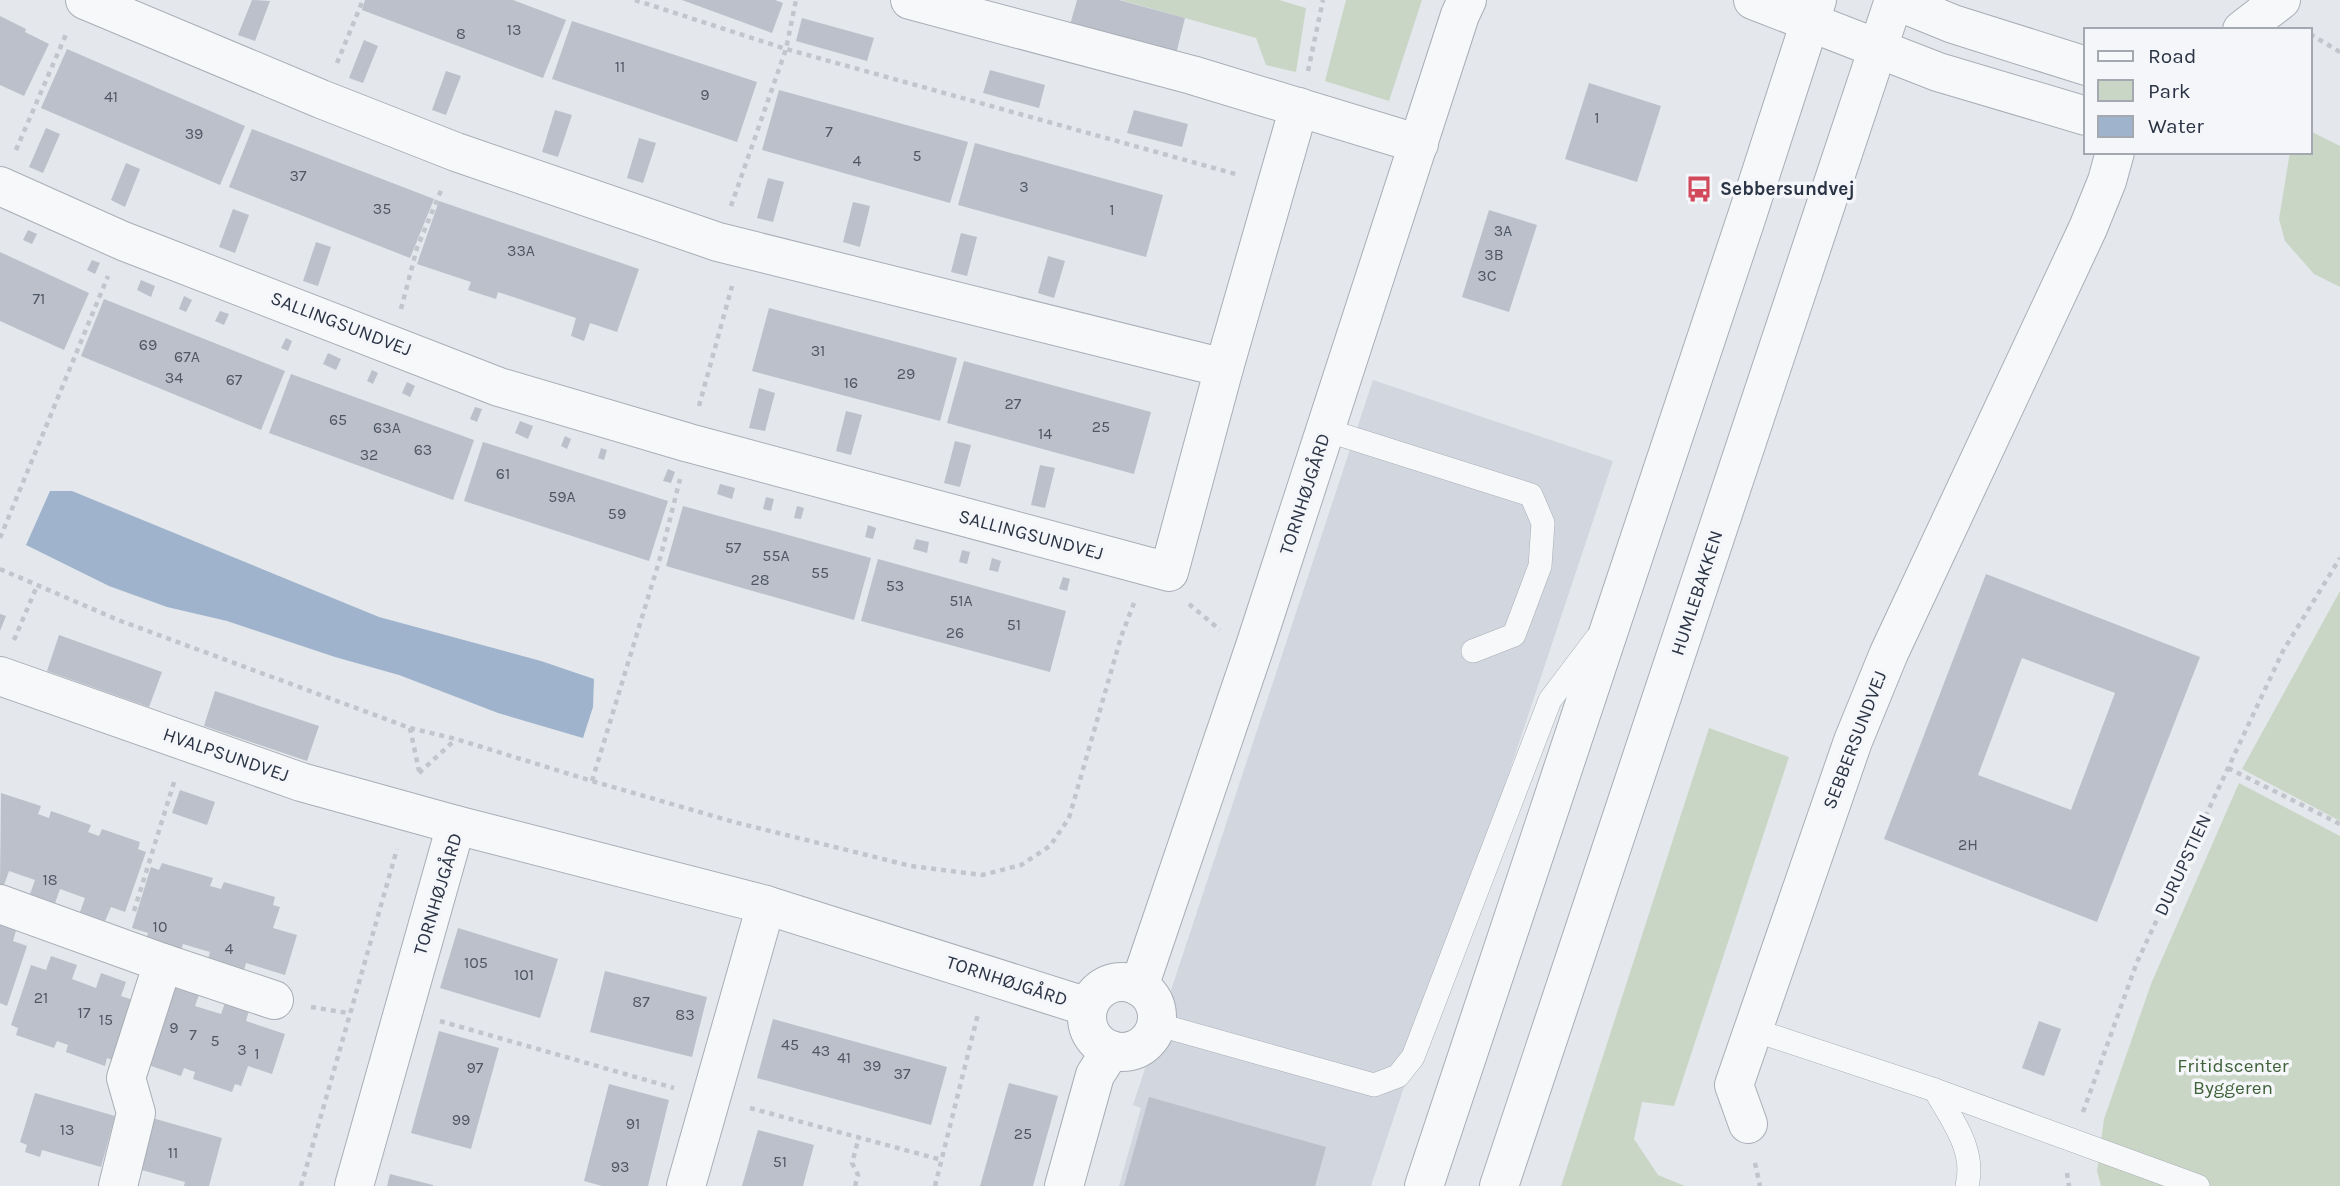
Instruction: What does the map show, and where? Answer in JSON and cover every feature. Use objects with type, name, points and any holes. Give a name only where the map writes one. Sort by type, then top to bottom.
[{"type":"street","points":[[910,0],[1179,71],[1419,144]]},
{"type":"street","name":"TORNHØJGÅRD","points":[[1139,986],[1255,646],[1467,0]]},
{"type":"street","points":[[1753,0],[1814,11],[1878,49],[1938,72],[2084,115]]},
{"type":"street","points":[[1894,0],[1953,24],[2084,65]]},
{"type":"street","name":"HUMLEBAKKEN","points":[[1499,1186],[1894,0]]},
{"type":"street","points":[[2245,28],[2281,0]]},
{"type":"street","points":[[1424,1186],[1814,11]]},
{"type":"street","points":[[77,12],[321,99],[456,152],[730,245],[1224,368]]},
{"type":"street","points":[[1169,572],[1299,107]]},
{"type":"street","name":"SEBBERSUNDVEJ","points":[[1748,1124],[1734,1085],[1751,1029],[1853,741],[1889,653],[2088,228],[2114,154]]},
{"type":"street","name":"SALLINGSUNDVEJ","points":[[0,186],[123,241],[499,387],[689,443],[1169,572]]},
{"type":"street","name":"HVALPSUNDVEJ","points":[[5,662],[301,782],[456,825]]},
{"type":"street","name":"TORNHØJGÅRD","points":[[354,1186],[456,825],[766,905],[1088,1007]]},
{"type":"street","points":[[0,904],[274,1000]]},
{"type":"street","points":[[686,1186],[766,905]]},
{"type":"street","points":[[118,1186],[136,1113],[125,1078],[163,963]]},
{"type":"street","points":[[1127,982],[1139,986],[1150,996],[1156,1010],[1156,1024],[1150,1037],[1139,1048],[1125,1052],[1111,1050],[1099,1044],[1091,1033],[1087,1020],[1088,1007],[1094,996],[1103,987],[1114,983],[1127,982]]},
{"type":"street","points":[[1064,1186],[1095,1075],[1111,1050]]},
{"type":"lane","points":[[1326,430],[1531,495],[1543,523],[1540,566],[1514,635],[1473,651]]},
{"type":"lane","points":[[1156,1024],[1374,1085],[1398,1076],[1413,1057],[1550,700],[1615,612]]},
{"type":"lane","points":[[1751,1029],[1935,1090],[2198,1186]]},
{"type":"lane","points":[[1935,1090],[1964,1139],[1970,1174],[1967,1186]]},
{"type":"path","points":[[321,99],[363,0]]},
{"type":"path","points":[[635,0],[786,49],[1277,185]]},
{"type":"path","points":[[592,781],[661,555],[689,443],[730,245],[786,49],[796,0]]},
{"type":"path","points":[[1299,107],[1323,0]]},
{"type":"path","points":[[0,186],[77,12]]},
{"type":"path","points":[[2312,35],[2340,52]]},
{"type":"path","points":[[392,344],[417,248],[456,152]]},
{"type":"path","points":[[0,538],[123,241]]},
{"type":"path","name":"DURUPSTIEN","points":[[2069,1186],[2064,1160],[2137,962],[2283,651],[2340,558]]},
{"type":"path","points":[[0,569],[118,620],[411,728],[734,822],[911,866],[982,875],[1021,865],[1050,846],[1069,818],[1121,637],[1142,585],[1169,572],[1174,591],[1231,640],[1255,646]]},
{"type":"path","points":[[5,662],[37,586]]},
{"type":"path","points":[[301,1186],[419,771],[411,728]]},
{"type":"path","points":[[419,771],[456,739]]},
{"type":"path","points":[[2228,768],[2340,824]]},
{"type":"path","points":[[122,948],[167,805]]},
{"type":"path","points":[[935,1186],[988,975]]},
{"type":"path","points":[[403,1010],[711,1098],[942,1160]]},
{"type":"path","points":[[855,1186],[858,1175],[852,1163],[859,1138]]},
{"type":"shaded area","points":[[1373,380],[1613,461],[1371,1186],[1119,1186],[1141,1108],[1133,1105]]},
{"type":"green space","points":[[1121,0],[1279,0],[1306,8],[1296,72],[1266,65],[1256,38]]},
{"type":"green space","points":[[1346,0],[1422,0],[1389,101],[1325,81]]},
{"type":"green space","points":[[2312,132],[2340,146],[2340,287],[2314,274],[2285,241],[2279,219],[2290,154],[2312,154]]},
{"type":"green space","points":[[2340,591],[2340,821],[2242,769]]},
{"type":"green space","points":[[1709,728],[1789,757],[1674,1106],[1642,1102],[1634,1139],[1658,1175],[1685,1186],[1561,1186]]},
{"type":"green space","name":"Fritidscenter Byggeren","points":[[2239,783],[2340,836],[2340,1186],[2101,1186],[2097,1171],[2104,1119],[2151,984]]},
{"type":"water","points":[[50,491],[72,491],[379,617],[541,661],[594,679],[593,707],[583,738],[498,713],[399,675],[227,621],[167,607],[109,586],[26,545]]},
{"type":"building","points":[[252,0],[270,1],[255,41],[238,35]]},
{"type":"building","points":[[365,0],[513,0],[566,20],[543,78],[362,10]]},
{"type":"building","points":[[682,0],[775,0],[783,3],[772,33]]},
{"type":"building","points":[[1077,0],[1119,0],[1185,18],[1176,54],[1070,25]]},
{"type":"building","points":[[0,16],[49,44],[24,96],[0,85]]},
{"type":"building","points":[[802,18],[874,38],[867,61],[796,41]]},
{"type":"building","points":[[572,21],[757,82],[737,142],[552,79]]},
{"type":"building","points":[[364,40],[378,46],[363,83],[349,78]]},
{"type":"building","points":[[67,49],[245,126],[220,185],[41,108]]},
{"type":"building","points":[[990,70],[1045,85],[1039,108],[983,93]]},
{"type":"building","points":[[446,71],[461,76],[446,115],[432,110]]},
{"type":"building","points":[[1589,83],[1661,106],[1637,182],[1565,159]]},
{"type":"building","points":[[779,90],[968,142],[950,203],[762,150]]},
{"type":"building","points":[[555,110],[572,115],[558,157],[542,152]]},
{"type":"building","points":[[1134,110],[1188,124],[1182,147],[1127,133]]},
{"type":"building","points":[[46,128],[60,134],[43,173],[29,167]]},
{"type":"building","points":[[252,129],[434,199],[410,258],[229,187]]},
{"type":"building","points":[[639,138],[656,143],[643,183],[627,178]]},
{"type":"building","points":[[975,143],[1163,195],[1146,257],[958,205]]},
{"type":"building","points":[[126,163],[140,169],[125,207],[111,200]]},
{"type":"building","points":[[768,178],[784,182],[773,222],[757,218]]},
{"type":"building","points":[[439,201],[639,269],[617,332],[590,323],[584,341],[571,336],[576,318],[498,292],[496,299],[468,290],[471,282],[417,264]]},
{"type":"building","points":[[853,202],[870,206],[860,247],[843,242]]},
{"type":"building","points":[[233,209],[249,215],[235,253],[219,247]]},
{"type":"building","points":[[1489,210],[1537,225],[1509,312],[1462,297]]},
{"type":"building","points":[[28,230],[37,234],[32,244],[23,240]]},
{"type":"building","points":[[961,233],[977,237],[967,276],[951,272]]},
{"type":"building","points":[[316,242],[331,247],[318,286],[303,281]]},
{"type":"building","points":[[0,252],[89,293],[64,350],[0,321]]},
{"type":"building","points":[[1048,256],[1065,261],[1054,298],[1038,293]]},
{"type":"building","points":[[92,260],[100,263],[95,274],[87,270]]},
{"type":"building","points":[[141,280],[155,286],[151,297],[137,290]]},
{"type":"building","points":[[184,296],[192,300],[186,312],[179,309]]},
{"type":"building","points":[[104,299],[285,371],[261,430],[81,356]]},
{"type":"building","points":[[769,308],[957,358],[940,421],[752,371]]},
{"type":"building","points":[[220,311],[229,314],[224,325],[215,321]]},
{"type":"building","points":[[286,338],[292,341],[288,351],[281,348]]},
{"type":"building","points":[[328,353],[341,359],[336,370],[323,364]]},
{"type":"building","points":[[964,361],[1151,412],[1134,474],[947,423]]},
{"type":"building","points":[[372,370],[378,373],[373,384],[367,381]]},
{"type":"building","points":[[291,374],[474,440],[453,500],[269,433]]},
{"type":"building","points":[[407,382],[415,386],[410,397],[402,393]]},
{"type":"building","points":[[759,388],[775,393],[765,431],[749,428]]},
{"type":"building","points":[[475,407],[482,409],[477,422],[470,419]]},
{"type":"building","points":[[846,411],[862,415],[851,455],[836,451]]},
{"type":"building","points":[[520,421],[533,426],[528,439],[515,433]]},
{"type":"building","points":[[565,436],[571,439],[567,449],[561,446]]},
{"type":"building","points":[[955,441],[971,445],[960,487],[944,483]]},
{"type":"building","points":[[483,442],[668,501],[649,561],[464,501]]},
{"type":"building","points":[[601,448],[607,450],[604,460],[598,458]]},
{"type":"building","points":[[1040,465],[1055,468],[1045,508],[1031,505]]},
{"type":"building","points":[[668,469],[675,472],[671,483],[663,481]]},
{"type":"building","points":[[720,484],[735,488],[732,499],[717,494]]},
{"type":"building","points":[[766,497],[774,499],[771,511],[763,509]]},
{"type":"building","points":[[683,506],[871,558],[854,620],[666,566]]},
{"type":"building","points":[[797,506],[804,508],[801,519],[794,518]]},
{"type":"building","points":[[868,525],[876,528],[873,539],[865,537]]},
{"type":"building","points":[[916,539],[929,542],[927,553],[913,549]]},
{"type":"building","points":[[962,550],[970,552],[967,564],[959,562]]},
{"type":"building","points":[[992,558],[1001,561],[998,572],[989,570]]},
{"type":"building","points":[[878,559],[1066,611],[1050,672],[861,621]]},
{"type":"building","points":[[1986,574],[2200,657],[2097,922],[1884,839]],"holes":[[[2022,658],[2115,693],[2071,810],[1978,775]]]},
{"type":"building","points":[[1063,577],[1070,579],[1067,591],[1059,589]]},
{"type":"building","points":[[0,614],[6,616],[0,631]]},
{"type":"building","points":[[59,635],[162,672],[149,707],[47,671]]},
{"type":"building","points":[[215,691],[319,726],[307,761],[204,726]]},
{"type":"building","points":[[180,790],[215,802],[207,825],[172,813]]},
{"type":"building","points":[[1,793],[41,806],[38,814],[49,818],[51,811],[91,825],[88,832],[99,836],[102,829],[140,842],[138,849],[146,852],[125,912],[111,907],[105,921],[80,912],[85,898],[60,889],[55,903],[30,894],[35,880],[9,871],[4,885],[0,884]]},
{"type":"building","points":[[162,863],[213,878],[210,886],[221,889],[224,882],[275,897],[273,905],[280,907],[273,928],[297,935],[285,975],[246,963],[242,977],[206,966],[210,952],[183,944],[179,957],[144,946],[148,933],[132,928],[151,867],[159,870]]},
{"type":"building","points":[[0,921],[17,927],[13,941],[27,946],[7,1006],[0,1003]]},
{"type":"building","points":[[458,928],[558,959],[540,1018],[440,988]]},
{"type":"building","points":[[51,956],[77,965],[72,979],[96,988],[101,973],[126,982],[121,996],[136,1001],[115,1061],[107,1058],[105,1066],[66,1052],[68,1045],[57,1041],[54,1048],[16,1035],[18,1028],[11,1025],[31,965],[46,970]]},
{"type":"building","points":[[605,971],[707,997],[692,1057],[590,1032]]},
{"type":"building","points":[[174,984],[200,992],[195,1006],[221,1014],[226,1000],[250,1007],[246,1021],[285,1034],[272,1074],[248,1066],[241,1086],[235,1084],[232,1092],[193,1079],[195,1072],[184,1068],[181,1076],[142,1063]]},
{"type":"building","points":[[773,1019],[947,1067],[931,1125],[757,1078]]},
{"type":"building","points":[[2039,1021],[2061,1029],[2044,1076],[2022,1068]]},
{"type":"building","points":[[439,1031],[499,1048],[471,1149],[411,1133]]},
{"type":"building","points":[[1009,1083],[1058,1096],[1033,1186],[980,1186]]},
{"type":"building","points":[[609,1084],[669,1100],[648,1186],[602,1186],[584,1181]]},
{"type":"building","points":[[35,1093],[115,1116],[101,1167],[42,1150],[40,1157],[25,1152],[27,1145],[20,1142]]},
{"type":"building","points":[[1149,1097],[1326,1147],[1315,1186],[1124,1186]]},
{"type":"building","points":[[142,1115],[222,1138],[209,1186],[184,1186],[185,1182],[127,1166]]},
{"type":"building","points":[[758,1130],[814,1145],[803,1186],[742,1186]]},
{"type":"building","points":[[390,1174],[433,1185],[433,1186],[387,1186]]},
{"type":"place","name":"Sebbersundvej","points":[[1699,189]]}]
